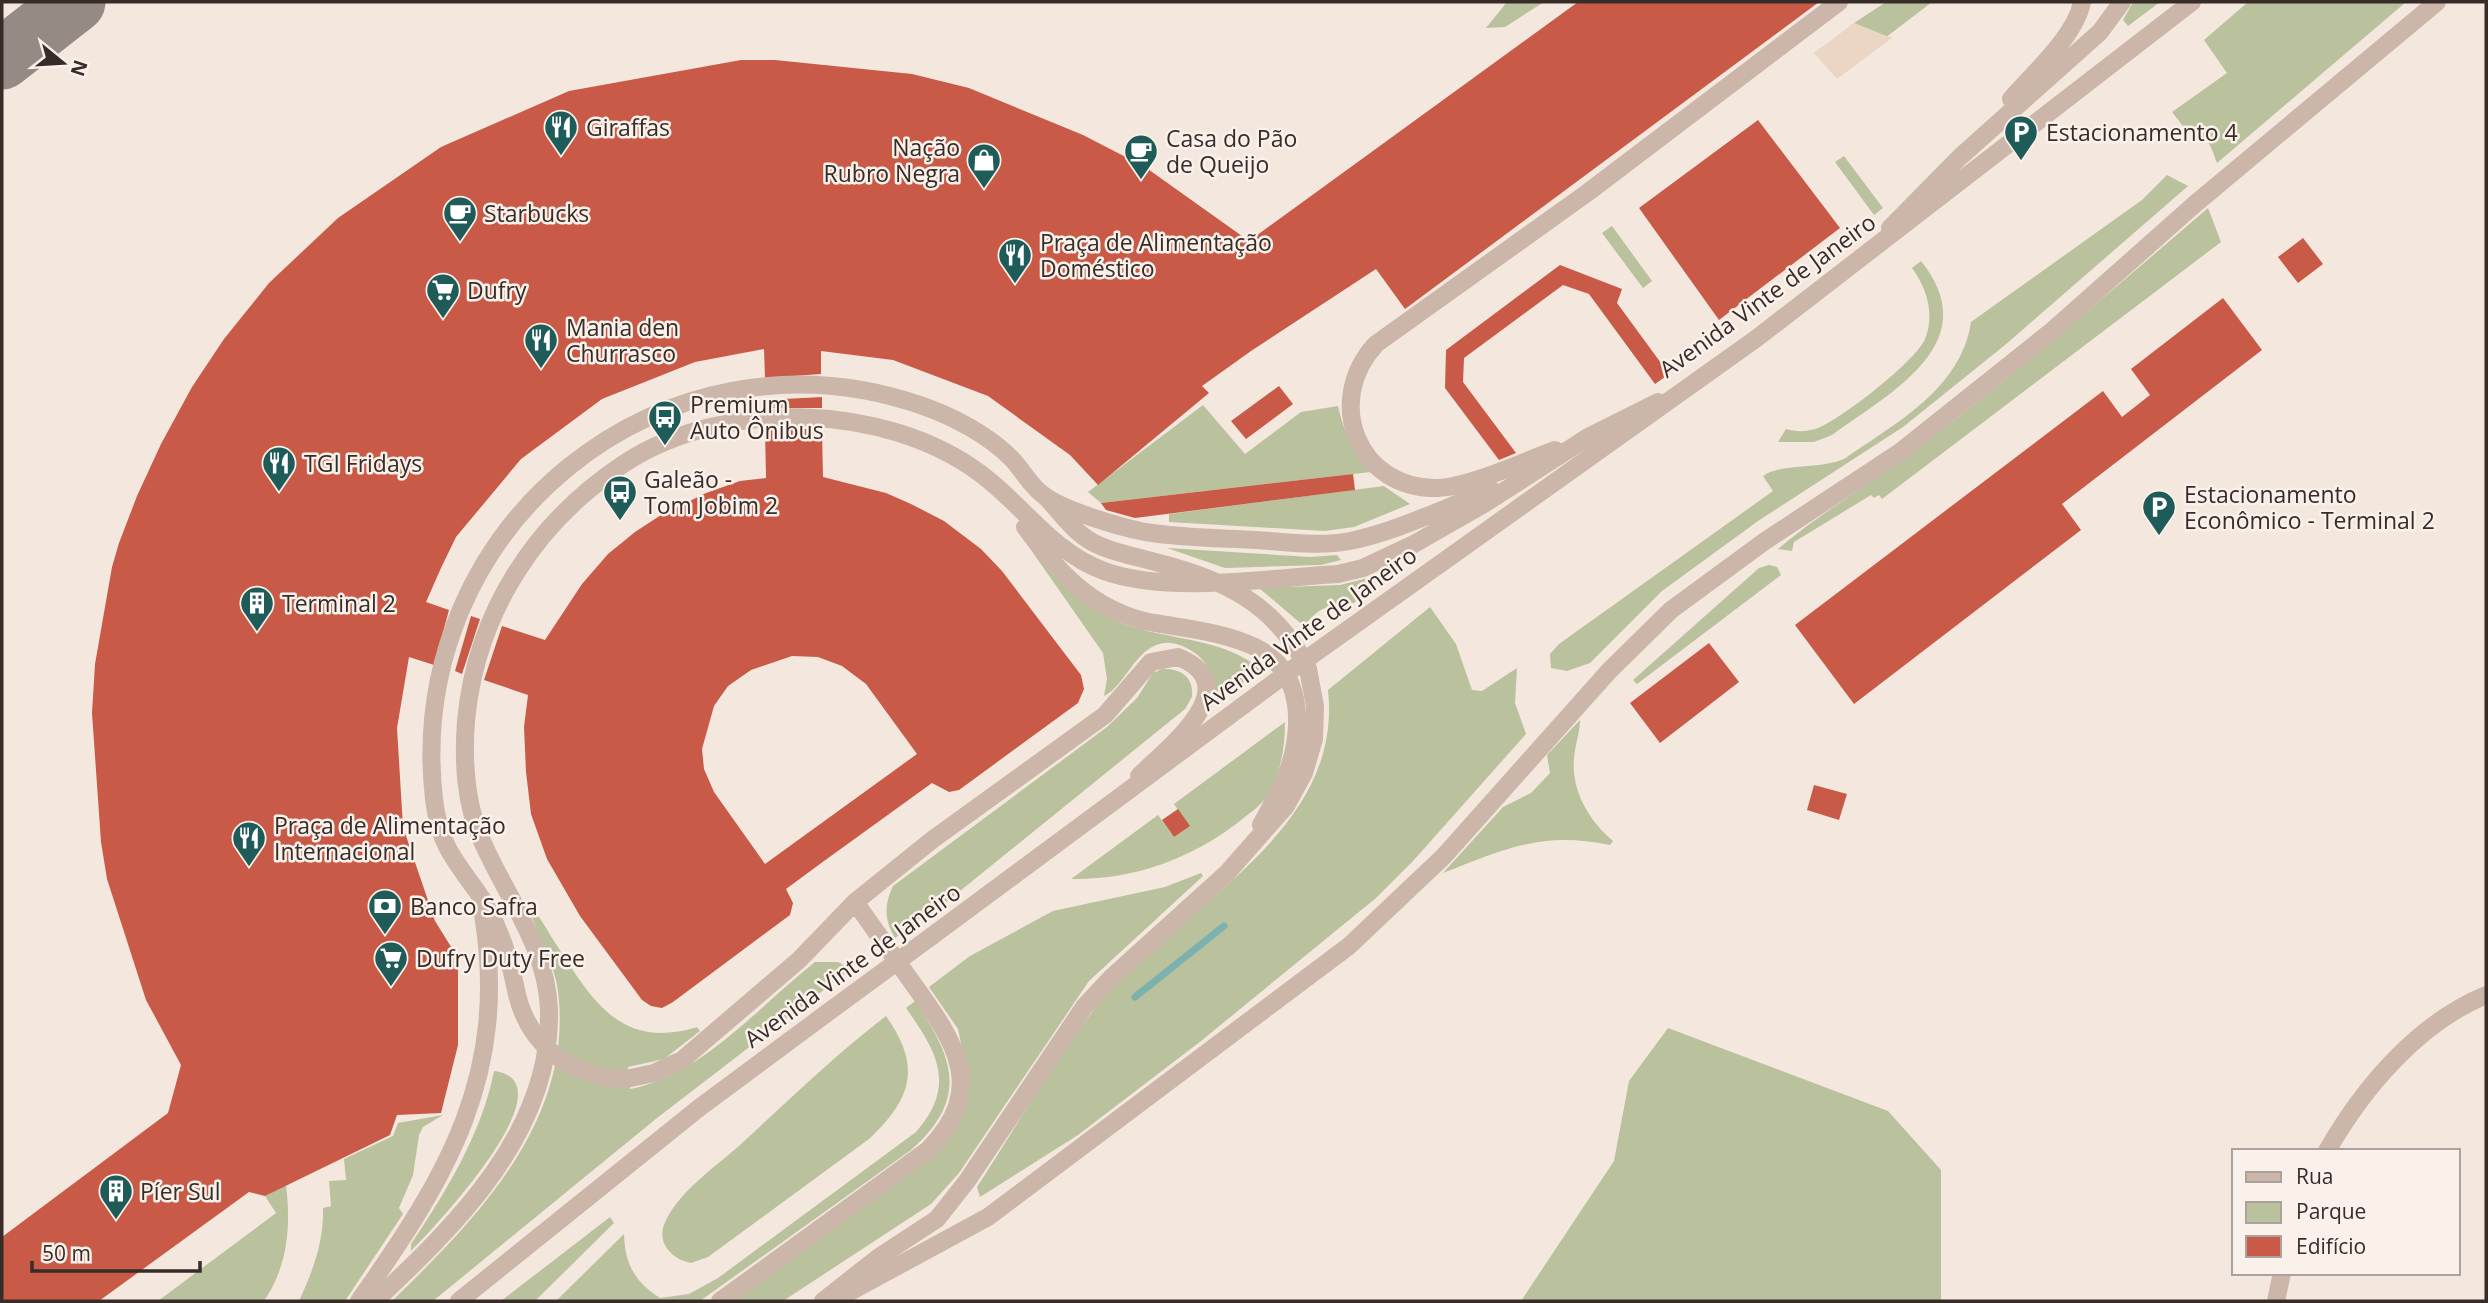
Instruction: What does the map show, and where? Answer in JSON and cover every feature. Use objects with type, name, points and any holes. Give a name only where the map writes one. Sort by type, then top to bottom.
[{"type":"street","points":[[1672,395],[1588,437],[1449,487],[1426,487],[1393,478],[1381,470],[1359,446],[1351,419],[1352,386],[1358,367],[1376,345],[1587,193],[1839,2]]},
{"type":"street","points":[[1852,266],[1960,157],[2056,48],[2075,20],[2082,2]]},
{"type":"street","points":[[1960,157],[2100,32],[2122,2]]},
{"type":"street","name":"Avenida Vinte de Janeiro","points":[[459,1301],[670,1131],[827,1013],[1448,556],[1756,338],[2192,2]]},
{"type":"street","points":[[833,1301],[988,1217],[1349,946],[1444,856],[1609,671],[1671,610],[1765,541],[1900,452],[2053,330],[2237,168],[2437,2]]},
{"type":"street","points":[[822,1301],[879,1257],[937,1219],[967,1181],[1084,1007],[1111,978],[1227,873],[1310,756],[1316,723],[1308,670],[1290,637],[1259,606],[1227,586],[1196,573],[1110,551],[1082,536],[1002,449],[944,415],[901,399],[825,385],[791,384],[733,391],[688,402],[649,416],[584,455],[554,478],[495,543],[458,614],[445,649],[432,737],[434,798],[446,848],[479,894],[508,953],[524,1017],[540,1042],[560,1061],[581,1072],[626,1079],[654,1073],[682,1060],[807,952],[855,902],[932,840],[1105,715],[1151,662],[1169,657],[1187,661],[1195,666],[1206,682],[1205,703],[1198,717],[1111,804]]},
{"type":"street","points":[[375,1301],[450,1228],[478,1196],[522,1123],[541,1070],[549,1011],[542,972],[535,946],[482,841],[470,810],[465,740],[468,705],[485,635],[500,598],[526,556],[549,527],[601,480],[631,460],[684,437],[748,421],[800,417],[838,419],[916,440],[978,471],[1030,522],[1085,564],[1139,581],[1244,580],[1338,574],[1363,568],[1414,544],[1528,477],[1588,437]]},
{"type":"street","points":[[1042,495],[1125,528],[1149,532],[1330,544],[1368,536],[1528,477]]},
{"type":"street","points":[[1006,497],[1026,529],[1075,587],[1116,613],[1246,644],[1256,648],[1281,669],[1293,693],[1298,719],[1288,790]]},
{"type":"street","points":[[359,1301],[426,1202],[461,1132],[480,1067],[491,997],[490,956],[479,894]]},
{"type":"street","points":[[720,1301],[928,1150],[943,1133],[954,1112],[960,1084],[953,1042],[855,902]]},
{"type":"street","points":[[2328,1149],[2360,1100],[2390,1066],[2449,1015],[2486,995]]},
{"type":"street","points":[[2276,1301],[2282,1275]]},
{"type":"green space","points":[[1507,2],[1544,2],[1505,27],[1486,28]]},
{"type":"green space","points":[[1886,2],[1932,2],[1885,38],[1854,23]]},
{"type":"green space","points":[[2133,2],[2160,2],[2128,26],[2123,20]]},
{"type":"green space","points":[[2248,2],[2406,2],[2217,163],[2207,140],[2186,130],[2172,112],[2227,73],[2204,40]]},
{"type":"green space","points":[[1844,156],[1883,208],[1874,215],[1835,162]]},
{"type":"green space","points":[[2167,175],[2188,186],[2005,345],[1903,427],[1758,521],[1662,591],[1590,663],[1567,671],[1551,668],[1550,654],[1559,644],[1773,491],[1763,476],[1779,469],[1844,459],[1923,402],[1954,367],[1965,346],[1971,322],[2142,200]]},
{"type":"green space","points":[[2208,208],[2221,242],[1882,499],[1879,495],[1874,498],[1871,495],[1794,542],[1792,551],[1778,549],[1961,415]]},
{"type":"green space","points":[[1612,226],[1652,281],[1643,288],[1602,233]]},
{"type":"green space","points":[[1921,261],[1939,290],[1943,317],[1937,341],[1923,363],[1880,402],[1832,435],[1814,442],[1778,442],[1786,429],[1814,429],[1843,414],[1893,375],[1918,349],[1925,339],[1929,320],[1928,302],[1922,284],[1912,268]]},
{"type":"green space","points":[[1203,405],[1245,454],[1301,412],[1338,406],[1350,441],[1371,472],[1101,503],[1088,492]]},
{"type":"green space","points":[[1384,486],[1410,504],[1354,527],[1325,531],[1169,522],[1169,514]]},
{"type":"green space","points":[[1167,548],[1310,557],[1337,555],[1341,560],[1321,565],[1225,568]]},
{"type":"green space","points":[[1031,550],[1054,568],[1086,600],[1110,617],[1141,629],[1214,646],[1247,659],[1261,670],[1219,700],[1215,698],[1210,671],[1203,660],[1192,651],[1175,644],[1161,643],[1139,658],[1113,690],[1104,696],[1107,679],[1103,653]]},
{"type":"green space","points":[[1769,565],[1777,567],[1781,575],[1637,684],[1633,680],[1759,568]]},
{"type":"green space","points":[[1368,578],[1374,583],[1354,603],[1340,604],[1319,611],[1305,627],[1259,588],[1340,585]]},
{"type":"green space","points":[[1430,607],[1456,644],[1472,690],[1482,691],[1517,668],[1515,703],[1526,734],[1413,861],[1376,898],[1201,1041],[1078,1135],[980,1197],[977,1187],[1051,1070],[1100,1002],[1133,967],[1250,864],[1284,827],[1310,786],[1326,741],[1328,690]]},
{"type":"green space","points":[[1162,669],[1180,672],[1191,684],[1192,697],[1185,709],[939,908],[936,905],[895,938],[887,912],[893,886],[1107,727],[1137,698],[1153,673]]},
{"type":"green space","points":[[1580,720],[1574,758],[1575,782],[1589,814],[1613,841],[1610,845],[1586,841],[1543,841],[1505,850],[1443,873],[1503,807],[1531,793],[1550,773],[1547,755]]},
{"type":"green space","points":[[1285,722],[1281,760],[1272,787],[1261,803],[1236,824],[1199,848],[1137,872],[1071,879],[1158,815],[1174,837],[1189,826],[1174,804]]},
{"type":"green space","points":[[1201,873],[1203,876],[1089,981],[959,1173],[931,1204],[783,1301],[730,1301],[931,1155],[968,1077],[958,1029],[929,987],[970,956],[1053,911],[1165,887]]},
{"type":"green space","points":[[529,906],[581,982],[610,1014],[627,1025],[647,1032],[670,1033],[697,1027],[700,1031],[664,1059],[628,1067],[630,1089],[656,1082],[705,1055],[815,962],[838,962],[851,969],[657,1118],[433,1301],[392,1301],[456,1236],[513,1164],[535,1124],[551,1083],[559,1038],[558,991],[553,969]]},
{"type":"green space","points":[[915,1001],[939,1041],[949,1077],[948,1095],[942,1113],[930,1131],[911,1150],[700,1301],[556,1301],[624,1234],[629,1263],[644,1285],[660,1298],[689,1294],[718,1278],[916,1132],[929,1115],[939,1084],[934,1054],[906,1008]]},
{"type":"green space","points":[[886,1016],[905,1051],[908,1067],[903,1096],[884,1124],[869,1139],[708,1257],[691,1263],[673,1255],[665,1245],[662,1232],[670,1213],[687,1191],[830,1062]]},
{"type":"green space","points":[[1668,1028],[1888,1111],[1941,1170],[1941,1301],[1521,1301],[1614,1161],[1629,1081]]},
{"type":"green space","points":[[494,1071],[514,1081],[517,1100],[508,1127],[468,1187],[411,1251],[411,1244],[437,1204],[472,1139]]},
{"type":"green space","points":[[443,1115],[423,1127],[419,1135],[413,1175],[399,1208],[403,1214],[345,1301],[299,1301],[317,1256],[323,1208],[331,1206],[329,1181],[346,1180],[344,1159],[393,1136],[398,1123]]},
{"type":"green space","points":[[286,1185],[286,1245],[278,1274],[264,1301],[158,1301],[276,1213],[265,1196]]},
{"type":"green space","points":[[610,1217],[614,1223],[535,1301],[501,1301]]},
{"type":"shaded area","points":[[1854,23],[1892,38],[1837,79],[1814,53]]},
{"type":"building","name":"Terminal 2","points":[[1578,2],[1819,2],[1405,309],[1376,269],[1251,351],[1202,386],[1209,393],[1098,485],[1070,455],[988,396],[893,360],[821,351],[821,374],[765,378],[764,349],[695,362],[602,399],[521,459],[456,537],[441,568],[426,602],[449,610],[434,665],[409,657],[397,728],[403,827],[435,921],[458,958],[458,1045],[441,1113],[397,1115],[390,1135],[265,1196],[249,1192],[99,1301],[2,1301],[2,1237],[168,1113],[181,1065],[146,1000],[107,879],[101,842],[92,713],[95,664],[112,567],[119,543],[161,444],[192,387],[224,339],[269,283],[338,218],[441,147],[569,91],[741,60],[775,60],[912,74],[969,88],[1083,135],[1145,167],[1249,241]]},
{"type":"building","points":[[1758,120],[1840,228],[1719,320],[1639,208]]},
{"type":"building","points":[[2303,238],[2323,264],[2298,283],[2278,257]]},
{"type":"building","points":[[1560,265],[1622,289],[1617,303],[1669,374],[1655,384],[1589,294],[1563,285],[1464,358],[1463,382],[1516,453],[1499,460],[1445,388],[1446,350]]},
{"type":"building","points":[[2223,298],[2262,350],[2062,504],[2081,530],[1854,704],[1795,625],[2103,391],[2122,417],[2150,395],[2131,369]]},
{"type":"building","points":[[1279,386],[1293,404],[1246,439],[1231,421]]},
{"type":"building","points":[[822,397],[822,408],[765,408],[765,400]]},
{"type":"building","points":[[765,430],[822,431],[823,477],[886,493],[911,504],[944,521],[981,549],[1002,571],[1081,675],[1084,689],[1078,703],[959,790],[949,792],[932,783],[824,861],[786,889],[793,903],[790,915],[673,1002],[662,1008],[651,1006],[642,1000],[580,916],[547,859],[531,814],[526,772],[524,727],[528,695],[484,680],[502,626],[545,640],[582,584],[608,554],[635,532],[661,515],[706,493],[740,481],[766,478]],"holes":[[[792,656],[818,657],[842,666],[866,684],[917,754],[765,864],[714,792],[704,769],[702,749],[714,706],[728,686],[751,670]]]},
{"type":"building","points":[[1353,474],[1355,490],[1135,518],[1106,510],[1101,503]]},
{"type":"building","points":[[471,616],[480,619],[462,674],[455,671]]},
{"type":"building","points":[[1709,643],[1739,682],[1660,743],[1630,703]]},
{"type":"building","points":[[1814,785],[1847,794],[1839,820],[1807,810]]},
{"type":"building","points":[[1178,809],[1190,826],[1174,837],[1162,820]]},
{"type":"waterway","points":[[1135,997],[1224,926]]},
{"type":"taxiway","points":[[2,59],[75,2]]},
{"type":"place","name":"Giraffas","points":[[561,157]]},
{"type":"place","name":"Estacionamento 4","points":[[2021,162]]},
{"type":"place","name":"Casa do Pão de Queijo","points":[[1141,181]]},
{"type":"place","name":"Nação Rubro Negra","points":[[984,190]]},
{"type":"place","name":"Starbucks","points":[[460,243]]},
{"type":"place","name":"Praça de Alimentação Doméstico","points":[[1015,285]]},
{"type":"place","name":"Dufry","points":[[443,320]]},
{"type":"place","name":"Mania den Churrasco","points":[[541,370]]},
{"type":"place","name":"Premium Auto Ônibus","points":[[665,447]]},
{"type":"place","name":"TGI Fridays","points":[[279,493]]},
{"type":"place","name":"Galeão - Tom Jobim 2","points":[[620,522]]},
{"type":"place","name":"Estacionamento Econômico - Terminal 2","points":[[2159,537]]},
{"type":"place","name":"Terminal 2","points":[[257,633]]},
{"type":"place","name":"Praça de Alimentação Internacional","points":[[249,868]]},
{"type":"place","name":"Banco Safra","points":[[385,936]]},
{"type":"place","name":"Dufry Duty Free","points":[[391,988]]},
{"type":"place","name":"Píer Sul","points":[[116,1221]]}]
